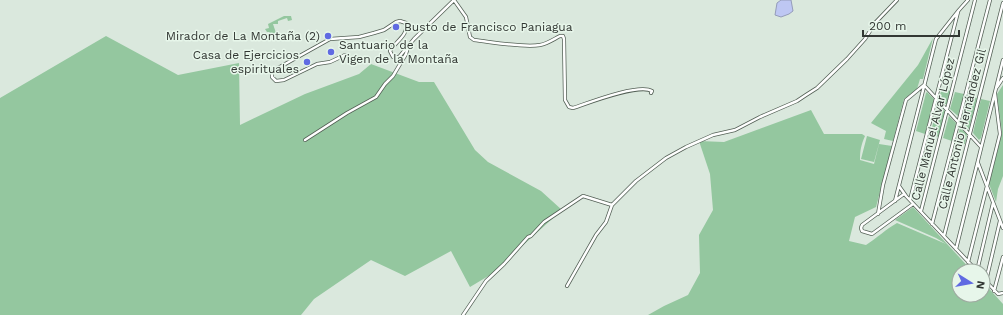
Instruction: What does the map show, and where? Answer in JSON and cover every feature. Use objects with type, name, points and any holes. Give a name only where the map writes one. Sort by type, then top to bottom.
[{"type":"street","points":[[345,55],[330,62],[317,64],[284,80],[276,81],[272,77],[272,72],[278,68],[330,39],[359,37],[380,32],[398,21],[404,22],[406,28],[404,34],[391,49],[391,54],[394,58],[399,57],[454,0],[466,17],[470,37],[474,40],[530,46],[548,43],[560,36],[563,36],[565,100],[569,107],[572,108],[604,97],[629,91],[648,89],[652,91],[650,93]]},
{"type":"street","points":[[567,286],[596,235],[606,222],[612,205],[636,181],[666,158],[713,135],[735,130],[797,101],[817,88],[858,47],[875,24],[897,0]]},
{"type":"street","points":[[895,201],[936,39],[958,10],[968,0],[972,1],[974,4]]},
{"type":"street","name":"Calle Manuel Alvar López","points":[[921,212],[975,0]]},
{"type":"street","points":[[932,224],[990,0]]},
{"type":"street","name":"Calle Antonio Hernández Gil","points":[[944,236],[1003,3]]},
{"type":"street","points":[[910,200],[958,10]]},
{"type":"street","points":[[947,25],[952,25],[954,28]]},
{"type":"street","points":[[305,140],[347,113],[376,97],[393,76],[406,54],[408,46]]},
{"type":"street","points":[[956,249],[1003,60]]},
{"type":"street","points":[[968,262],[986,184],[1000,134],[995,91],[1003,77],[1001,70]]},
{"type":"street","points":[[924,85],[981,147]]},
{"type":"street","points":[[878,214],[883,185],[906,100],[924,85]]},
{"type":"street","points":[[991,108],[997,108]]},
{"type":"street","points":[[978,162],[1003,228]]},
{"type":"street","points":[[975,172],[982,172]]},
{"type":"street","points":[[899,185],[905,195],[968,262]]},
{"type":"street","points":[[912,194],[905,195],[895,201],[862,225],[862,231],[872,234],[914,204]]},
{"type":"street","points":[[984,196],[990,195]]},
{"type":"street","points":[[462,315],[486,281],[544,222],[583,196],[612,205]]},
{"type":"street","points":[[979,263],[993,203]]},
{"type":"street","points":[[929,220],[934,218]]},
{"type":"street","points":[[990,263],[1000,221]]},
{"type":"street","points":[[952,244],[958,239]]},
{"type":"street","points":[[994,291],[1003,257]]},
{"type":"street","points":[[991,287],[998,294],[1003,293]]},
{"type":"green space","points":[[284,16],[291,16],[292,20],[288,21],[287,18],[278,21],[278,24],[273,24],[276,33],[271,35],[267,32],[265,29],[269,28],[268,24]]},
{"type":"green space","points":[[106,36],[178,75],[239,63],[240,125],[305,94],[359,74],[371,64],[419,82],[434,82],[475,150],[488,162],[541,191],[562,210],[490,275],[470,287],[451,251],[405,276],[371,260],[314,299],[301,315],[0,315],[0,98]]},
{"type":"green space","points":[[933,38],[923,79],[920,79],[917,89],[904,99],[893,141],[884,139],[886,131],[871,123],[918,65]]},
{"type":"green space","points":[[1003,85],[1003,176],[998,189],[996,202],[989,184],[1002,133],[997,94]]},
{"type":"green space","points":[[942,88],[950,91],[947,104],[939,98]]},
{"type":"green space","points":[[927,92],[934,99],[925,134],[916,131]]},
{"type":"green space","points":[[955,92],[964,94],[958,116],[950,109]]},
{"type":"green space","points":[[968,95],[977,98],[969,129],[962,121]]},
{"type":"green space","points":[[981,99],[990,101],[981,138],[979,140],[973,133]]},
{"type":"green space","points":[[938,104],[945,111],[939,137],[930,135]]},
{"type":"green space","points":[[811,110],[824,134],[862,134],[865,136],[861,148],[860,160],[874,164],[879,144],[892,146],[876,207],[855,217],[849,241],[866,245],[897,223],[946,244],[895,220],[913,207],[965,263],[951,263],[951,303],[991,303],[991,291],[1003,304],[1003,315],[648,315],[688,295],[700,273],[699,235],[713,210],[710,174],[699,141],[724,142]]},
{"type":"green space","points":[[949,116],[956,123],[952,141],[943,138]]},
{"type":"green space","points":[[960,128],[967,134],[965,144],[956,142]]},
{"type":"green space","points":[[867,136],[880,140],[874,162],[861,159]]},
{"type":"water","points":[[781,0],[791,0],[793,11],[781,17],[775,15],[777,3]]},
{"type":"place","name":"Busto de Francisco Paniagua","points":[[396,27]]},
{"type":"place","name":"Mirador de La Montaña (2)","points":[[328,36]]},
{"type":"place","name":"Santuario de la Vigen de la Montaña","points":[[331,52]]},
{"type":"place","name":"Casa de Ejercicios espirituales","points":[[307,62]]}]
